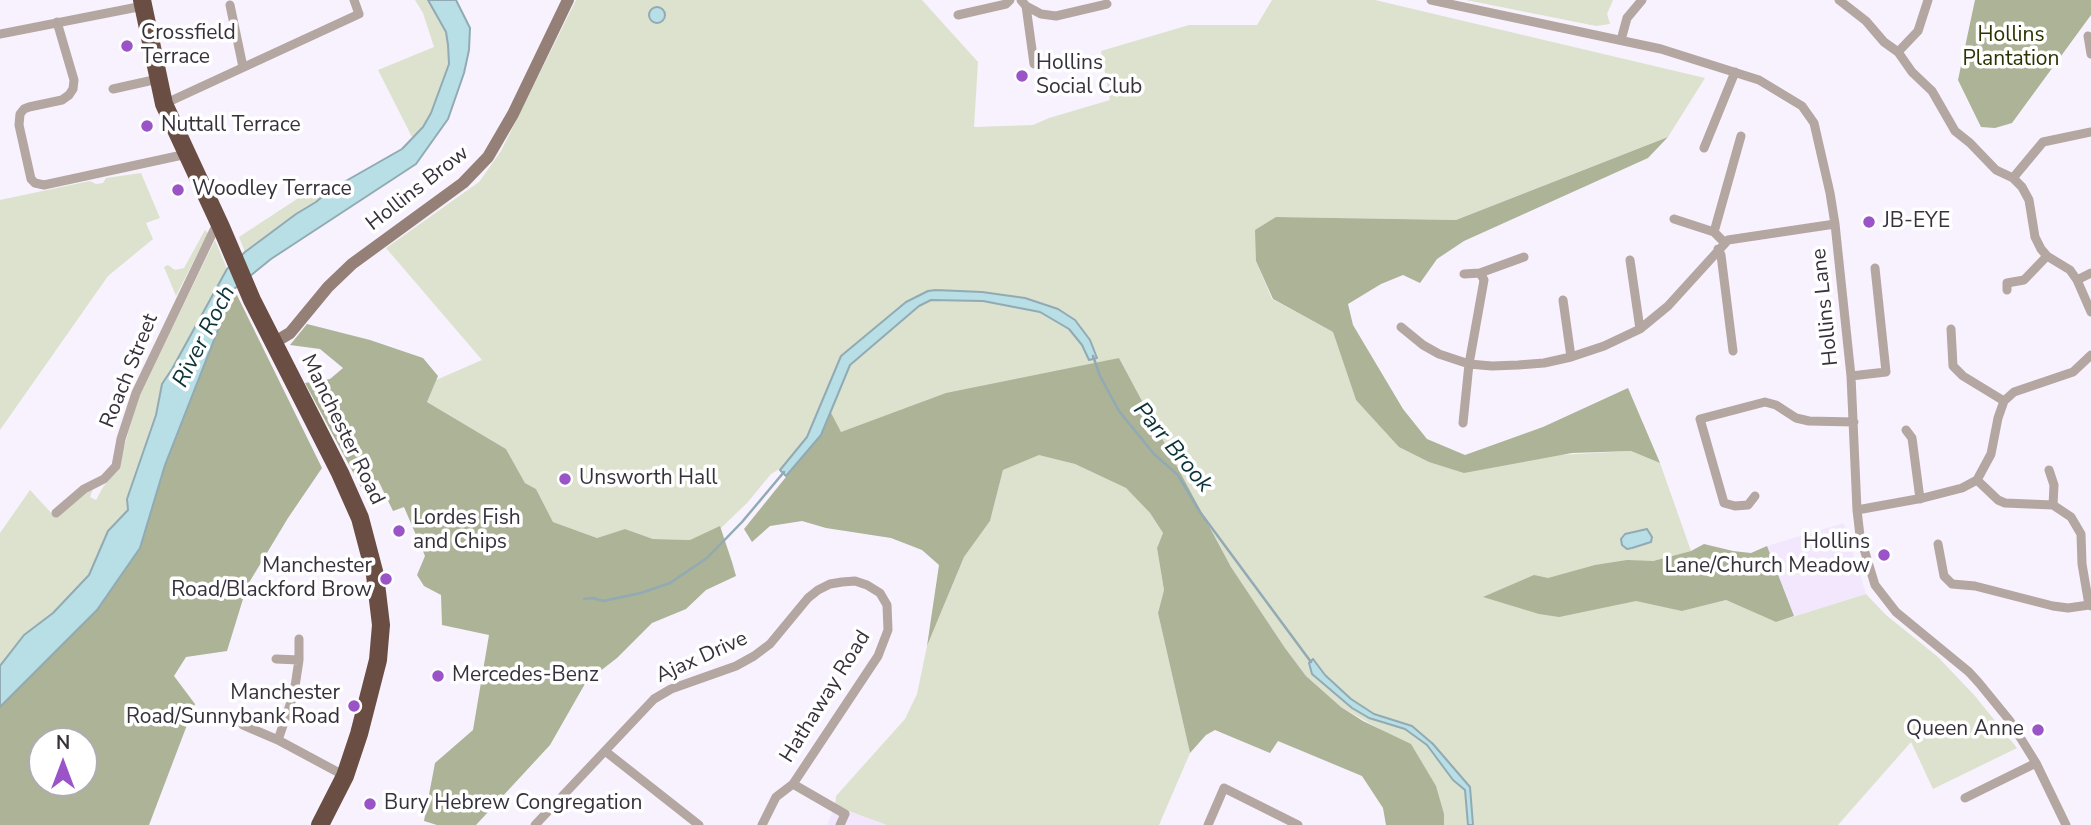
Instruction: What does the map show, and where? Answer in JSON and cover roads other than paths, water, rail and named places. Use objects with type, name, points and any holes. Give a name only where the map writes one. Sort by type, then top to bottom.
[{"type":"highway","points":[[142,3],[164,104],[224,233]]},
{"type":"highway","name":"Manchester Road","points":[[224,233],[252,300],[360,518],[375,575],[381,625],[378,660],[345,776],[320,825]]},
{"type":"street","points":[[164,104],[359,14],[354,0]]},
{"type":"street","name":"Hollins Brow","points":[[275,342],[290,333],[328,287],[352,264],[463,183],[488,157],[513,114],[568,0]]},
{"type":"street","points":[[958,15],[1006,4],[1010,0]]},
{"type":"street","name":"Hollins Lane","points":[[1431,0],[1661,49],[1759,80],[1802,106],[1814,123],[1835,224],[1851,376],[1857,510],[1860,536],[1875,585],[1896,612],[1969,672],[2010,721],[2036,764],[2066,825]]},
{"type":"street","points":[[1621,40],[1627,18],[1642,0]]},
{"type":"street","points":[[1839,0],[1898,52],[1912,72],[1932,92],[1955,131],[1996,170],[2013,178],[2026,193],[2035,237],[2047,256],[2070,270],[2091,313]]},
{"type":"street","points":[[1898,52],[1918,31],[1928,0]]},
{"type":"street","points":[[0,34],[142,3]]},
{"type":"street","points":[[1024,3],[1041,14],[1056,16],[1107,4]]},
{"type":"street","points":[[1024,3],[1034,64]]},
{"type":"street","points":[[230,5],[243,67]]},
{"type":"street","points":[[57,22],[74,80],[73,89],[62,100],[29,107],[20,114],[19,125],[29,175],[35,183],[44,185],[187,154]]},
{"type":"street","points":[[2088,36],[2091,54]]},
{"type":"street","points":[[1704,148],[1735,72]]},
{"type":"street","points":[[113,89],[158,79]]},
{"type":"street","points":[[2013,178],[2043,142],[2091,132]]},
{"type":"street","points":[[1734,351],[1721,246],[1714,232],[1741,135]]},
{"type":"street","points":[[1674,219],[1714,232]]},
{"type":"street","points":[[1401,327],[1439,354],[1469,364],[1531,364],[1571,357],[1604,346],[1640,329],[1668,306],[1721,246],[1732,239],[1835,224]]},
{"type":"street","name":"Roach Street","points":[[56,513],[84,489],[104,479],[116,466],[121,439],[136,393],[163,332],[214,230],[224,233]]},
{"type":"street","points":[[2007,290],[2007,283],[2024,280],[2047,256]]},
{"type":"street","points":[[1464,274],[1480,273],[1524,257]]},
{"type":"street","points":[[1630,260],[1640,329]]},
{"type":"street","points":[[1851,376],[1886,372],[1875,268]]},
{"type":"street","points":[[1464,423],[1469,364],[1484,280],[1480,273]]},
{"type":"street","points":[[2077,280],[2091,273]]},
{"type":"street","points":[[1563,300],[1571,357]]},
{"type":"street","points":[[1951,330],[1953,366],[1963,376],[2004,401]]},
{"type":"street","points":[[1857,510],[1920,499],[1962,488],[1977,480],[1991,454],[2004,401],[2014,392],[2073,372],[2091,356]]},
{"type":"street","points":[[1755,496],[1748,505],[1724,503],[1700,419],[1765,401],[1796,418],[1854,422]]},
{"type":"street","points":[[1906,430],[1912,438],[1920,499]]},
{"type":"street","points":[[2049,470],[2054,485],[2053,505]]},
{"type":"street","points":[[1938,544],[1944,576],[1952,584],[1975,586],[2053,606],[2068,608],[2090,605],[2082,564],[2081,534],[2071,517],[2053,505],[2005,503],[1998,500],[1977,480]]},
{"type":"street","name":"Ajax Drive","points":[[535,825],[654,699],[671,689],[736,666],[762,650],[818,590],[842,582],[867,585]]},
{"type":"street","name":"Hathaway Road","points":[[762,825],[776,797],[793,784],[878,656],[888,630],[887,605],[880,593],[867,585]]},
{"type":"street","points":[[278,740],[294,694],[299,639]]},
{"type":"street","points":[[276,659],[299,660]]},
{"type":"street","points":[[243,725],[278,740],[345,776]]},
{"type":"street","points":[[605,751],[699,825]]},
{"type":"street","points":[[1965,798],[2036,764]]},
{"type":"street","points":[[793,784],[845,814],[840,825]]},
{"type":"street","points":[[1208,825],[1224,788],[1298,825]]},
{"type":"water","name":"River Roch","points":[[428,0],[456,0],[470,28],[464,73],[448,119],[416,164],[271,259],[234,289],[165,465],[140,548],[97,610],[0,707],[0,666],[24,635],[53,613],[89,575],[108,531],[128,510],[127,499],[156,415],[162,384],[227,269],[245,252],[330,190],[402,149],[423,127],[449,64],[446,32]]},
{"type":"water","points":[[654,7],[660,7],[665,15],[663,21],[654,23],[649,18],[649,12]]},
{"type":"water","points":[[936,290],[982,292],[1025,298],[1058,309],[1075,320],[1090,340],[1097,358],[1089,360],[1082,345],[1069,329],[1040,312],[983,301],[931,300],[919,306],[850,365],[821,435],[786,476],[780,470],[807,437],[841,356],[906,302]]},
{"type":"water","points":[[1647,529],[1652,537],[1651,542],[1627,549],[1622,545],[1621,539],[1625,534]]},
{"type":"water","points":[[1313,659],[1325,675],[1351,699],[1374,714],[1412,726],[1433,744],[1470,787],[1473,825],[1468,825],[1465,790],[1453,780],[1427,745],[1405,729],[1369,718],[1352,708],[1312,674],[1309,663]]},
{"type":"waterway","name":"Parr Brook","points":[[1093,356],[1100,376],[1119,411],[1154,454],[1178,475],[1200,512],[1311,662]]},
{"type":"waterway","name":"Parr Brook","points":[[584,599],[603,601],[641,593],[670,583],[707,558],[784,472]]},
{"type":"place","name":"Crossfield Terrace","points":[[127,46]]},
{"type":"place","name":"Hollins Social Club","points":[[1022,76]]},
{"type":"place","name":"Nuttall Terrace","points":[[147,126]]},
{"type":"place","name":"Woodley Terrace","points":[[178,190]]},
{"type":"place","name":"JB-EYE","points":[[1869,222]]},
{"type":"place","name":"Unsworth Hall","points":[[565,479]]},
{"type":"place","name":"Lordes Fish and Chips","points":[[399,531]]},
{"type":"place","name":"Hollins Lane/Church Meadow","points":[[1884,555]]},
{"type":"place","name":"Manchester Road/Blackford Brow","points":[[386,579]]},
{"type":"place","name":"Mercedes-Benz","points":[[438,676]]},
{"type":"place","name":"Manchester Road/Sunnybank Road","points":[[354,706]]},
{"type":"place","name":"Queen Anne","points":[[2038,730]]},
{"type":"place","name":"Bury Hebrew Congregation","points":[[370,804]]},
{"type":"park label","name":"Hollins Plantation","points":[[2011,48]]}]
